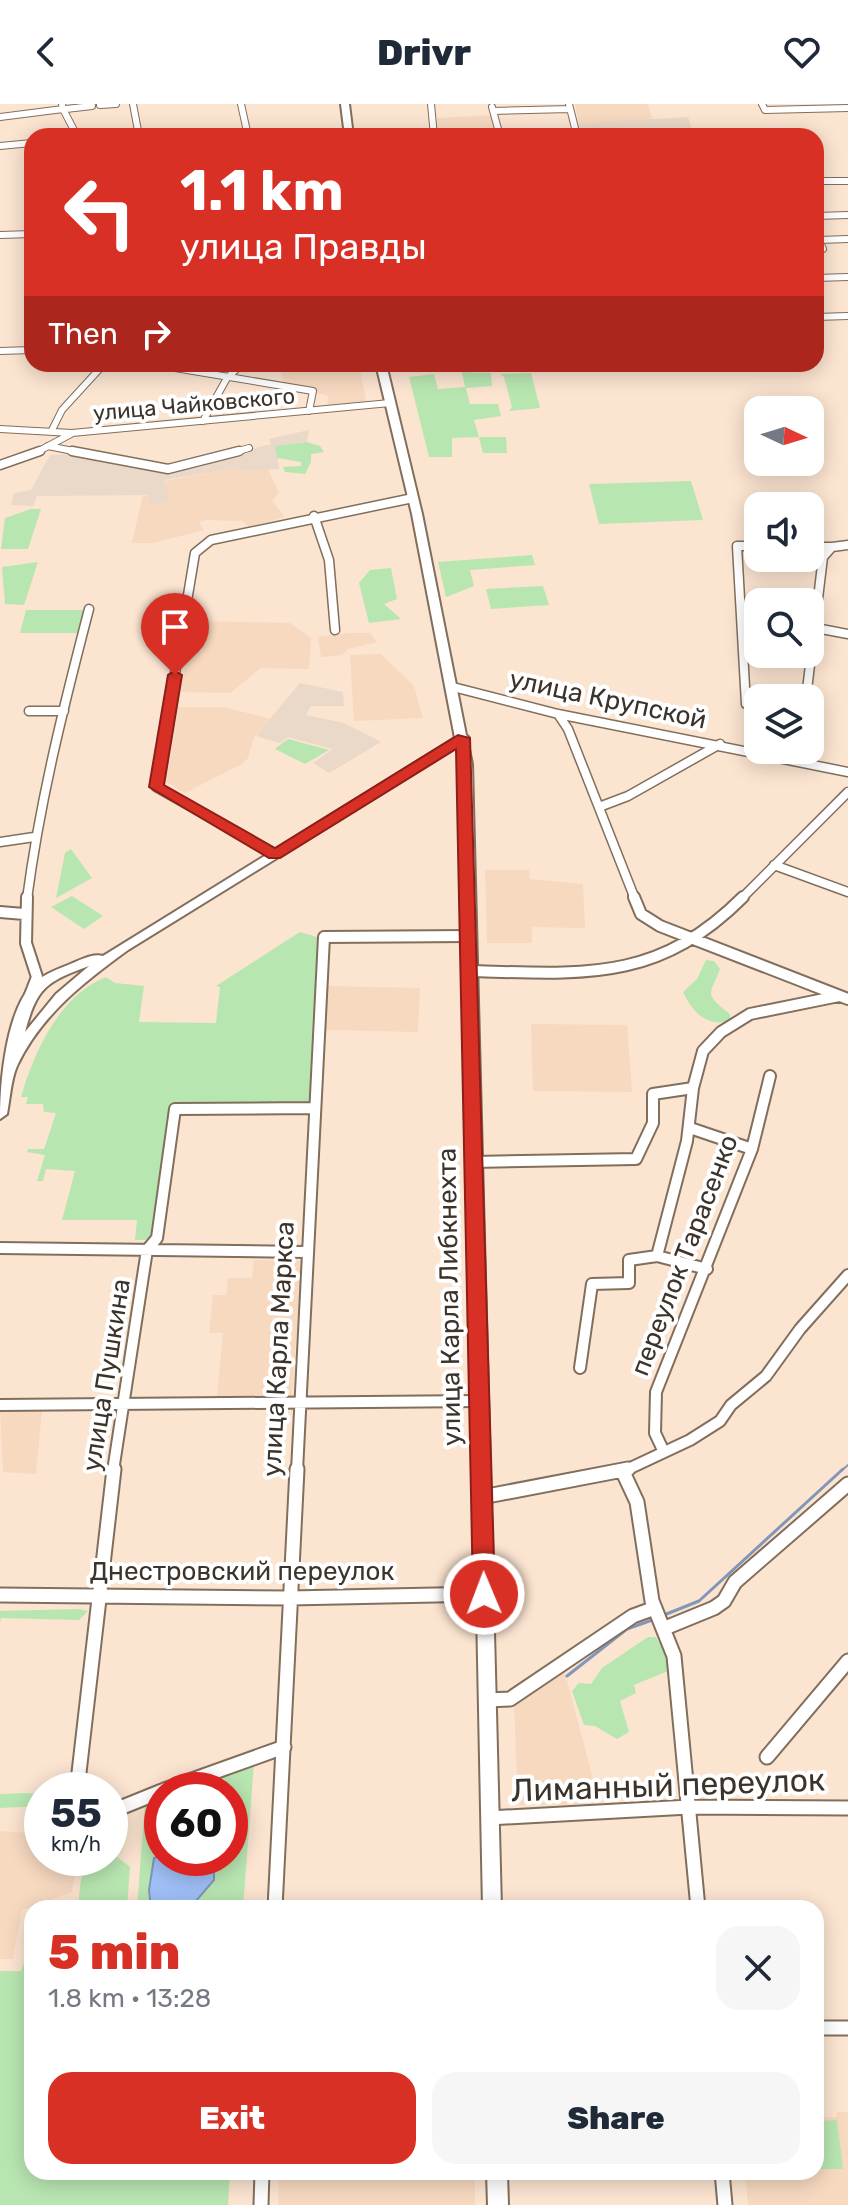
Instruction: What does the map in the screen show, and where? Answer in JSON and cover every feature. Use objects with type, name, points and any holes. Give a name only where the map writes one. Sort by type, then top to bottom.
[{"type":"main road","points":[[345,104],[348,128]]},
{"type":"main road","points":[[383,372],[413,498]]},
{"type":"main road","name":"улица Карла Либкнехта","points":[[413,498],[459,716],[466,764],[492,1900]]},
{"type":"main road","points":[[437,754],[459,716]]},
{"type":"main road","points":[[12,1063],[44,1011],[74,975],[463,738]]},
{"type":"main road","points":[[357,803],[378,798],[443,757],[454,756],[466,764]]},
{"type":"main road","points":[[0,1114],[28,1002],[43,978],[74,975]]},
{"type":"main road","points":[[28,1002],[44,1011]]},
{"type":"main road","points":[[497,2180],[498,2205]]},
{"type":"street","points":[[0,117],[64,107],[116,104]]},
{"type":"street","points":[[133,104],[138,128]]},
{"type":"street","points":[[241,104],[246,128]]},
{"type":"street","points":[[431,104],[433,128]]},
{"type":"street","points":[[762,104],[765,110],[848,108]]},
{"type":"street","points":[[498,128],[492,107],[569,106],[575,128]]},
{"type":"street","points":[[64,107],[73,128]]},
{"type":"street","points":[[0,146],[24,144]]},
{"type":"street","points":[[824,181],[848,181]]},
{"type":"street","points":[[824,216],[848,215]]},
{"type":"street","points":[[0,235],[24,234]]},
{"type":"street","points":[[824,240],[848,239]]},
{"type":"street","points":[[824,278],[848,277]]},
{"type":"street","points":[[824,317],[848,316]]},
{"type":"street","points":[[0,351],[24,350]]},
{"type":"street","points":[[51,432],[62,410],[97,372]]},
{"type":"street","points":[[194,372],[313,391],[309,411]]},
{"type":"street","points":[[203,421],[233,372]]},
{"type":"street","name":"улица Чайковского","points":[[0,429],[72,433],[390,403]]},
{"type":"street","points":[[0,465],[72,433]]},
{"type":"street","points":[[48,446],[168,469],[249,448]]},
{"type":"street","points":[[275,854],[156,787],[195,553],[211,540],[314,516],[413,498]]},
{"type":"street","points":[[314,516],[330,563],[335,630]]},
{"type":"street","points":[[824,547],[848,545]]},
{"type":"street","points":[[744,546],[737,546],[745,684]]},
{"type":"street","points":[[820,588],[823,557],[832,547]]},
{"type":"street","points":[[43,978],[26,956],[24,914],[36,850],[34,837],[54,742],[64,714],[89,609]]},
{"type":"street","points":[[824,630],[848,634]]},
{"type":"street","name":"улица Крупской","points":[[453,687],[558,714],[744,747]]},
{"type":"street","points":[[29,711],[64,714]]},
{"type":"street","points":[[558,714],[568,729],[637,908],[648,920],[843,998]]},
{"type":"street","points":[[599,807],[628,796],[720,744]]},
{"type":"street","name":"улица Крупской","points":[[823,764],[847,772]]},
{"type":"street","points":[[470,971],[598,972],[649,960],[694,940],[848,792]]},
{"type":"street","points":[[0,842],[34,837]]},
{"type":"street","points":[[774,865],[848,892]]},
{"type":"street","points":[[0,912],[24,914]]},
{"type":"street","name":"улица Карла Маркса","points":[[275,1900],[298,1403],[324,937],[469,936]]},
{"type":"street","points":[[657,1256],[690,1128],[693,1088],[703,1051],[721,1032],[742,1018],[843,998]]},
{"type":"street","name":"переулок Тарасенко","points":[[663,1450],[655,1433],[653,1402],[752,1149],[770,1076]]},
{"type":"street","points":[[474,1162],[636,1159],[640,1156],[645,1134],[653,1123],[653,1094],[693,1088]]},
{"type":"street","name":"улица Пушкина","points":[[79,1772],[121,1404],[147,1250],[157,1238],[175,1109],[314,1108]]},
{"type":"street","points":[[690,1128],[752,1149]]},
{"type":"street","points":[[0,1248],[306,1252]]},
{"type":"street","points":[[580,1368],[592,1284],[629,1283],[629,1260],[657,1256],[707,1269]]},
{"type":"street","points":[[482,1497],[601,1472],[623,1472],[663,1450],[690,1440],[720,1421],[731,1405],[766,1376],[800,1329],[848,1275]]},
{"type":"street","points":[[0,1405],[480,1401]]},
{"type":"street","points":[[623,1472],[637,1502],[660,1619],[674,1656],[697,1900]]},
{"type":"street","points":[[487,1700],[510,1699],[633,1616],[660,1619],[724,1601],[735,1582],[848,1484]]},
{"type":"street","name":"Днестровский переулок","points":[[0,1595],[290,1598],[484,1594]]},
{"type":"street","points":[[767,1757],[848,1661]]},
{"type":"street","points":[[214,1772],[284,1747]]},
{"type":"street","name":"Лиманный переулок","points":[[489,1818],[689,1807],[848,1808]]},
{"type":"street","points":[[824,2028],[848,2028]]},
{"type":"street","points":[[261,2205],[262,2180]]},
{"type":"street","points":[[723,2180],[725,2205]]},
{"type":"shaded area","points":[[575,104],[648,104],[652,118],[645,119],[646,122],[579,123]]},
{"type":"shaded area","points":[[493,115],[495,128],[438,128],[437,118]]},
{"type":"shaded area","points":[[688,117],[691,128],[580,128],[579,123]]},
{"type":"shaded area","points":[[282,372],[360,372],[366,402],[327,406],[328,396],[284,385]]},
{"type":"shaded area","points":[[309,430],[307,442],[276,446],[279,469],[239,471],[236,468],[164,480],[169,500],[150,505],[148,495],[37,496],[33,506],[11,505],[14,493],[31,490],[50,455],[74,454],[168,470],[271,444],[269,439]]},
{"type":"shaded area","points":[[236,468],[239,471],[268,469],[279,493],[272,501],[285,517],[249,527],[243,521],[207,520],[199,522],[204,530],[153,543],[132,543],[143,495],[168,500],[164,481]]},
{"type":"shaded area","points":[[195,621],[290,623],[311,638],[309,669],[261,668],[230,693],[180,692]]},
{"type":"shaded area","points":[[370,633],[377,642],[348,649],[342,655],[321,657],[318,637]]},
{"type":"shaded area","points":[[381,654],[414,686],[423,718],[354,721],[350,655]]},
{"type":"shaded area","points":[[300,683],[343,692],[344,706],[311,706],[306,715],[344,723],[381,742],[329,773],[313,763],[333,749],[288,737],[280,743],[256,736]]},
{"type":"shaded area","points":[[178,707],[224,707],[270,719],[254,737],[248,758],[242,764],[185,793],[166,782]]},
{"type":"shaded area","points":[[485,870],[529,870],[530,879],[583,884],[585,928],[532,927],[532,943],[487,943]]},
{"type":"shaded area","points":[[328,986],[420,988],[418,1032],[324,1030]]},
{"type":"shaded area","points":[[531,1024],[627,1025],[632,1092],[533,1091]]},
{"type":"shaded area","points":[[254,1260],[302,1261],[292,1397],[217,1396],[223,1333],[209,1333],[213,1295],[226,1295],[228,1278],[252,1278]]},
{"type":"shaded area","points":[[0,1409],[42,1409],[36,1474],[3,1472]]},
{"type":"shaded area","points":[[564,1669],[596,1790],[596,1804],[518,1805],[514,1701]]},
{"type":"shaded area","points":[[0,1831],[24,1833],[24,1876],[74,1876],[72,1892],[50,1900],[24,1900],[13,1959],[0,1959]]},
{"type":"shaded area","points":[[837,2112],[848,2112],[848,2205],[748,2205],[746,2180],[824,2180],[824,2117],[837,2117]]},
{"type":"shaded area","points":[[279,2180],[475,2180],[475,2205],[278,2205]]},
{"type":"green space","points":[[462,372],[491,373],[492,386],[466,388],[470,404],[498,404],[501,416],[474,420],[479,437],[452,438],[452,457],[429,457],[409,377],[434,374],[438,389],[465,387]]},
{"type":"green space","points":[[531,373],[540,408],[509,411],[512,407],[504,377],[500,374]]},
{"type":"green space","points":[[479,437],[506,437],[507,453],[483,453]]},
{"type":"green space","points":[[307,442],[320,446],[324,452],[311,454],[305,474],[285,472],[283,467],[301,466],[301,462],[277,458],[275,446]]},
{"type":"green space","points":[[691,481],[703,520],[599,524],[589,484]]},
{"type":"green space","points":[[31,509],[41,509],[28,549],[1,549],[5,518]]},
{"type":"green space","points":[[532,555],[535,565],[470,570],[474,586],[446,597],[438,562]]},
{"type":"green space","points":[[38,562],[24,605],[5,604],[2,567]]},
{"type":"green space","points":[[391,568],[397,599],[384,604],[401,619],[369,623],[359,583],[370,570]]},
{"type":"green space","points":[[543,586],[549,605],[491,609],[486,589]]},
{"type":"green space","points":[[26,610],[85,610],[79,633],[20,633]]},
{"type":"green space","points":[[288,739],[329,750],[305,764],[275,749]]},
{"type":"green space","points":[[71,849],[92,878],[56,898],[65,853]]},
{"type":"green space","points":[[72,896],[103,916],[84,929],[51,907]]},
{"type":"green space","points":[[300,932],[320,938],[310,1105],[170,1107],[153,1240],[135,1240],[137,1220],[62,1220],[75,1171],[46,1169],[43,1181],[37,1181],[45,1155],[27,1152],[28,1149],[44,1149],[56,1113],[44,1112],[43,1104],[26,1104],[28,1097],[21,1097],[41,1044],[62,1011],[89,986],[106,977],[115,983],[144,986],[139,1022],[216,1023],[220,987],[216,986]]},
{"type":"green space","points":[[706,960],[714,961],[720,969],[711,993],[730,1014],[730,1020],[715,1022],[702,1017],[683,992],[697,979]]},
{"type":"green space","points":[[0,1611],[88,1611],[79,1620],[1,1618],[0,1623]]},
{"type":"green space","points":[[648,1637],[656,1637],[668,1659],[668,1671],[634,1685],[636,1693],[620,1701],[629,1732],[617,1739],[595,1726],[584,1725],[572,1691],[579,1683],[591,1684],[602,1668]]},
{"type":"green space","points":[[254,1763],[248,1842],[248,1772],[229,1772]]},
{"type":"green space","points":[[24,1793],[24,1807],[0,1808],[0,1794]]},
{"type":"green space","points":[[144,1815],[144,1876],[245,1876],[244,1900],[138,1900]]},
{"type":"green space","points":[[128,1865],[130,1867],[128,1900],[79,1900],[82,1877],[128,1876]]},
{"type":"green space","points":[[24,1963],[24,2180],[230,2180],[228,2205],[0,2205],[0,1971],[21,1971]]},
{"type":"green space","points":[[837,2120],[843,2169],[824,2169],[824,2121]]},
{"type":"water","points":[[151,1876],[214,1876],[197,1900],[150,1900]]},
{"type":"waterway","points":[[841,1471],[848,1465]]},
{"type":"waterway","points":[[664,1615],[699,1601],[843,1469]]},
{"type":"waterway","points":[[567,1676],[627,1629],[655,1619]]},
{"type":"route","points":[[175,675],[156,787],[275,854],[463,738],[467,790],[484,1594]]}]
